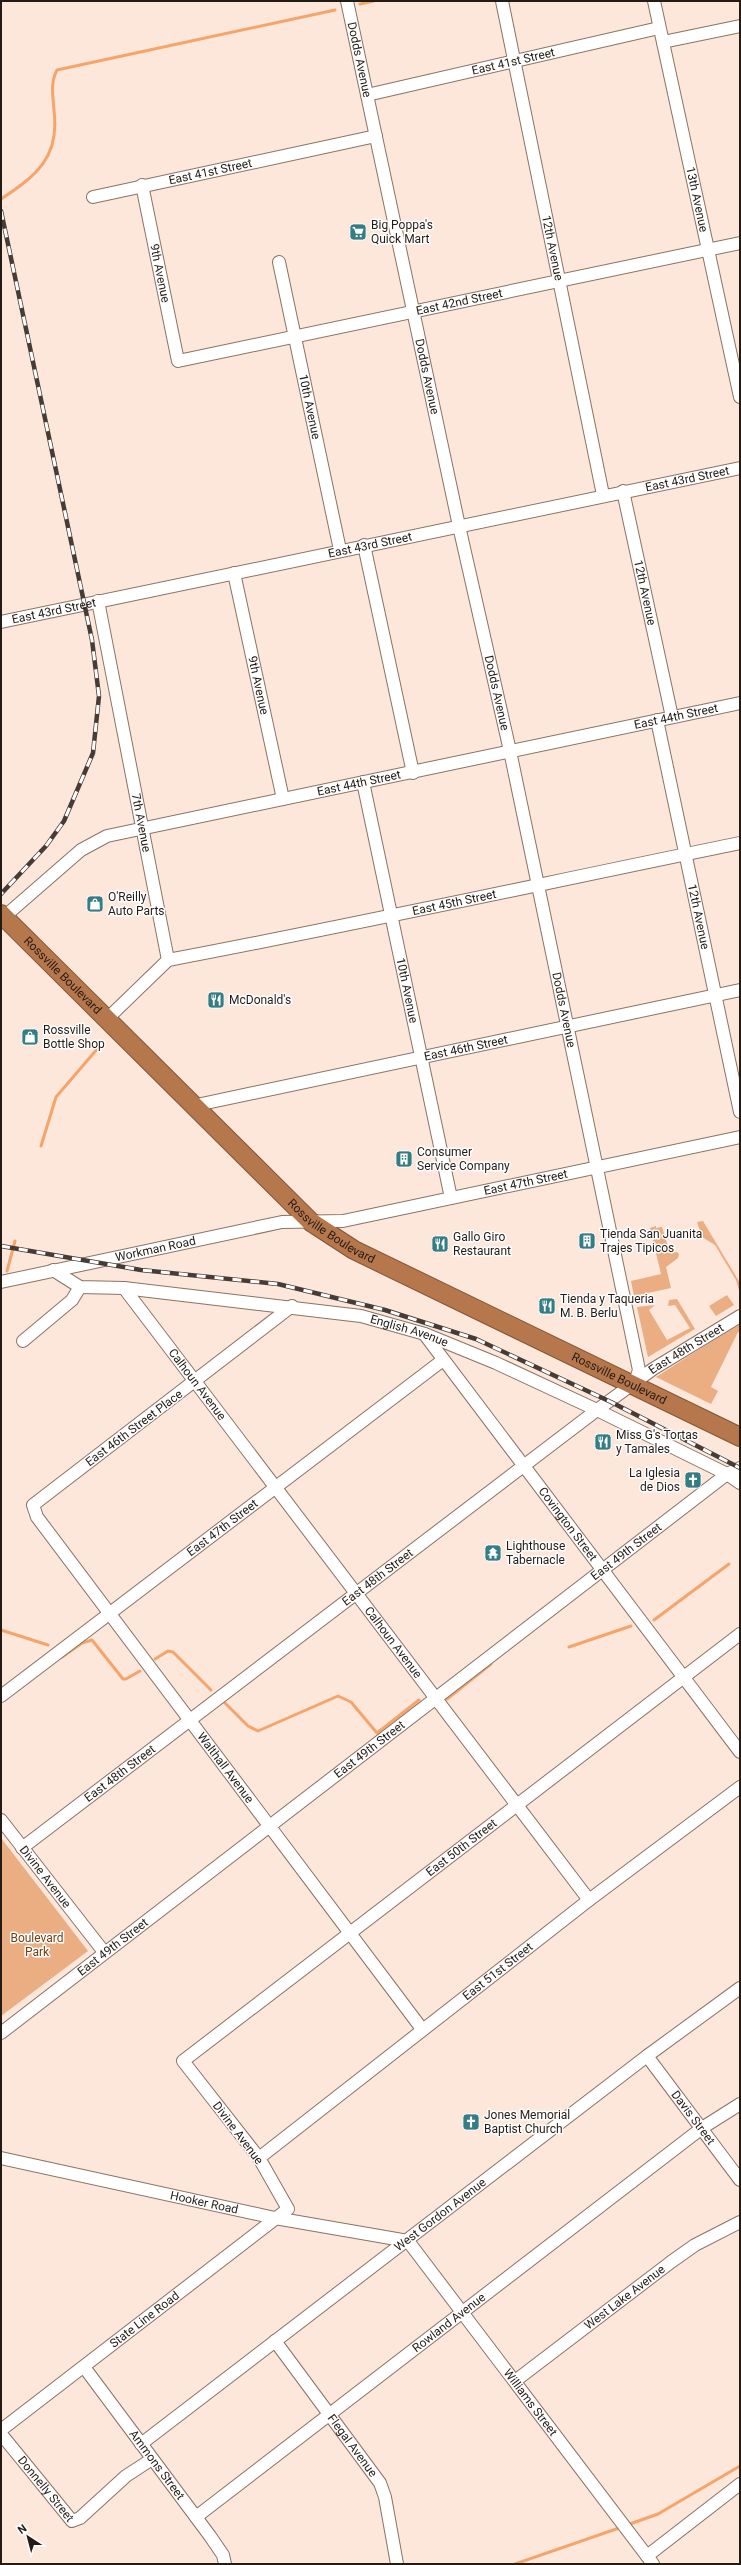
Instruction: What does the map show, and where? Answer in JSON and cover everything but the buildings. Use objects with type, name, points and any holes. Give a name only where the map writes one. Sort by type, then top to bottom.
[{"type":"highway","name":"Rossville Boulevard","points":[[2,916],[192,1106],[311,1222],[354,1250],[740,1437]]},
{"type":"street","name":"Dodds Avenue","points":[[347,1],[459,526],[510,751],[598,1168],[639,1370],[634,1385]]},
{"type":"street","name":"12th Avenue","points":[[502,1],[603,495]]},
{"type":"street","name":"13th Avenue","points":[[654,1],[740,397]]},
{"type":"street","points":[[663,42],[740,26]]},
{"type":"street","name":"East 41st Street","points":[[367,95],[659,28]]},
{"type":"street","name":"East 41st Street","points":[[93,197],[142,185],[376,136]]},
{"type":"street","name":"9th Avenue","points":[[142,185],[178,361]]},
{"type":"street","name":"East 42nd Street","points":[[178,361],[740,242]]},
{"type":"street","name":"10th Avenue","points":[[279,262],[340,550]]},
{"type":"street","name":"East 43rd Street","points":[[1,622],[603,495],[740,468]]},
{"type":"street","name":"12th Avenue","points":[[623,491],[672,717]]},
{"type":"street","points":[[364,545],[412,773]]},
{"type":"street","name":"9th Avenue","points":[[234,573],[283,799]]},
{"type":"street","name":"7th Avenue","points":[[98,601],[168,960]]},
{"type":"street","name":"East 44th Street","points":[[2,916],[64,863],[94,841],[143,828],[412,773],[740,702]]},
{"type":"street","name":"12th Avenue","points":[[657,720],[740,1112]]},
{"type":"street","name":"10th Avenue","points":[[363,782],[451,1198]]},
{"type":"street","name":"East 45th Street","points":[[168,960],[319,932],[391,914],[740,843]]},
{"type":"street","points":[[106,1020],[168,960]]},
{"type":"street","name":"East 46th Street","points":[[192,1106],[740,990]]},
{"type":"street","name":"East 47th Street","points":[[311,1222],[343,1220],[598,1168],[740,1137]]},
{"type":"street","name":"Workman Road","points":[[1,1282],[282,1222],[311,1222]]},
{"type":"street","points":[[23,1341],[72,1300],[80,1287],[53,1270]]},
{"type":"street","name":"English Avenue","points":[[80,1287],[124,1288],[292,1306],[361,1316],[425,1334],[496,1363],[597,1410],[727,1474],[740,1483]]},
{"type":"street","name":"Calhoun Avenue","points":[[124,1288],[589,1900]]},
{"type":"street","name":"East 46th Street Place","points":[[33,1505],[292,1306]]},
{"type":"street","name":"East 48th Street","points":[[22,1848],[597,1410],[634,1385],[654,1369],[740,1316]]},
{"type":"street","name":"Covington Street","points":[[425,1334],[522,1466],[682,1678],[740,1752]]},
{"type":"street","name":"East 47th Street","points":[[1,1696],[275,1486],[443,1360]]},
{"type":"street","name":"East 49th Street","points":[[1,2033],[104,1952],[603,1572],[727,1474],[740,1468]]},
{"type":"street","name":"Walthall Avenue","points":[[33,1505],[37,1517],[422,2029]]},
{"type":"street","name":"East 50th Street","points":[[183,2061],[350,1934],[515,1804],[740,1634]]},
{"type":"street","name":"East 51st Street","points":[[258,2158],[589,1900],[740,1787]]},
{"type":"street","name":"Divine Avenue","points":[[1,1820],[104,1952]]},
{"type":"street","name":"West Gordon Avenue","points":[[141,2444],[275,2341],[408,2242],[647,2056],[740,1988]]},
{"type":"street","name":"Davis Street","points":[[647,2056],[740,2180]]},
{"type":"street","name":"Divine Avenue","points":[[183,2061],[258,2158],[288,2209]]},
{"type":"street","name":"Rowland Avenue","points":[[196,2517],[702,2128],[740,2104]]},
{"type":"street","name":"Hooker Road","points":[[1,2158],[276,2218],[408,2242]]},
{"type":"street","name":"State Line Road","points":[[1,2430],[288,2209]]},
{"type":"street","name":"West Lake Avenue","points":[[515,2381],[671,2262],[695,2246],[740,2222]]},
{"type":"street","name":"Williams Street","points":[[408,2242],[650,2560]]},
{"type":"street","name":"Flegal Avenue","points":[[275,2341],[331,2414],[380,2483],[385,2497],[397,2564]]},
{"type":"street","name":"Ammons Street","points":[[84,2367],[196,2517],[223,2555],[225,2564]]},
{"type":"street","name":"Donnelly Street","points":[[1,2434],[72,2521],[80,2518],[126,2476],[152,2459]]},
{"type":"street","points":[[650,2560],[740,2484]]},
{"type":"green space","points":[[703,1221],[740,1283],[740,1294],[736,1280],[715,1245],[702,1237],[697,1222]]},
{"type":"green space","points":[[656,1226],[656,1228],[662,1227],[670,1253],[677,1252],[679,1254],[678,1258],[666,1267],[671,1288],[634,1296],[631,1281],[661,1274],[650,1228]]},
{"type":"green space","points":[[727,1295],[734,1305],[716,1316],[709,1306]]},
{"type":"green space","points":[[677,1299],[695,1329],[648,1357],[637,1307],[655,1305],[649,1310],[667,1340],[690,1328],[675,1305],[668,1306],[669,1300]]},
{"type":"green space","points":[[740,1323],[740,1333],[738,1332],[711,1387],[718,1391],[711,1404],[656,1377]]},
{"type":"green space","name":"Boulevard Park","points":[[1,1838],[88,1951],[1,2016]]},
{"type":"waterway","points":[[360,4],[374,1]]},
{"type":"waterway","points":[[1,199],[14,191],[35,173],[43,164],[49,153],[55,127],[52,90],[53,80],[57,70],[335,10]]},
{"type":"waterway","points":[[41,1146],[56,1097],[98,1048]]},
{"type":"waterway","points":[[7,1271],[15,1241]]},
{"type":"waterway","points":[[654,1620],[729,1564]]},
{"type":"waterway","points":[[569,1647],[631,1626]]},
{"type":"waterway","points":[[1,1630],[48,1645]]},
{"type":"waterway","points":[[62,1657],[82,1643],[92,1640],[123,1679],[126,1679],[140,1671]]},
{"type":"waterway","points":[[155,1659],[168,1651],[173,1652],[211,1690]]},
{"type":"waterway","points":[[447,1699],[491,1664]]},
{"type":"waterway","points":[[225,1703],[248,1726],[258,1731],[338,1696],[351,1702],[377,1733],[419,1700]]},
{"type":"waterway","points":[[627,2525],[658,2514],[740,2466]]},
{"type":"waterway","points":[[515,2564],[622,2527]]},
{"type":"railway","points":[[1,211],[92,640],[99,696],[93,753],[64,821],[46,846],[1,894]]},
{"type":"railway","points":[[1,1246],[141,1270],[278,1284],[385,1310],[476,1339],[611,1402],[740,1468]]},
{"type":"place","name":"Big Poppa's Quick Mart","points":[[358,232]]},
{"type":"place","name":"O'Reilly Auto Parts","points":[[95,904]]},
{"type":"place","name":"McDonald's","points":[[216,1000]]},
{"type":"place","name":"Rossville Bottle Shop","points":[[30,1037]]},
{"type":"place","name":"Consumer Service Company","points":[[404,1159]]},
{"type":"place","name":"Tienda San Juanita Trajes Tipicos","points":[[587,1241]]},
{"type":"place","name":"Gallo Giro Restaurant","points":[[440,1244]]},
{"type":"place","name":"Tienda y Taqueria M. B. Berlu","points":[[547,1306]]},
{"type":"place","name":"Miss G's Tortas y Tamales","points":[[603,1442]]},
{"type":"place","name":"La Iglesia de Dios","points":[[693,1480]]},
{"type":"place","name":"Lighthouse Tabernacle","points":[[493,1553]]},
{"type":"place","name":"Jones Memorial Baptist Church","points":[[471,2122]]}]
